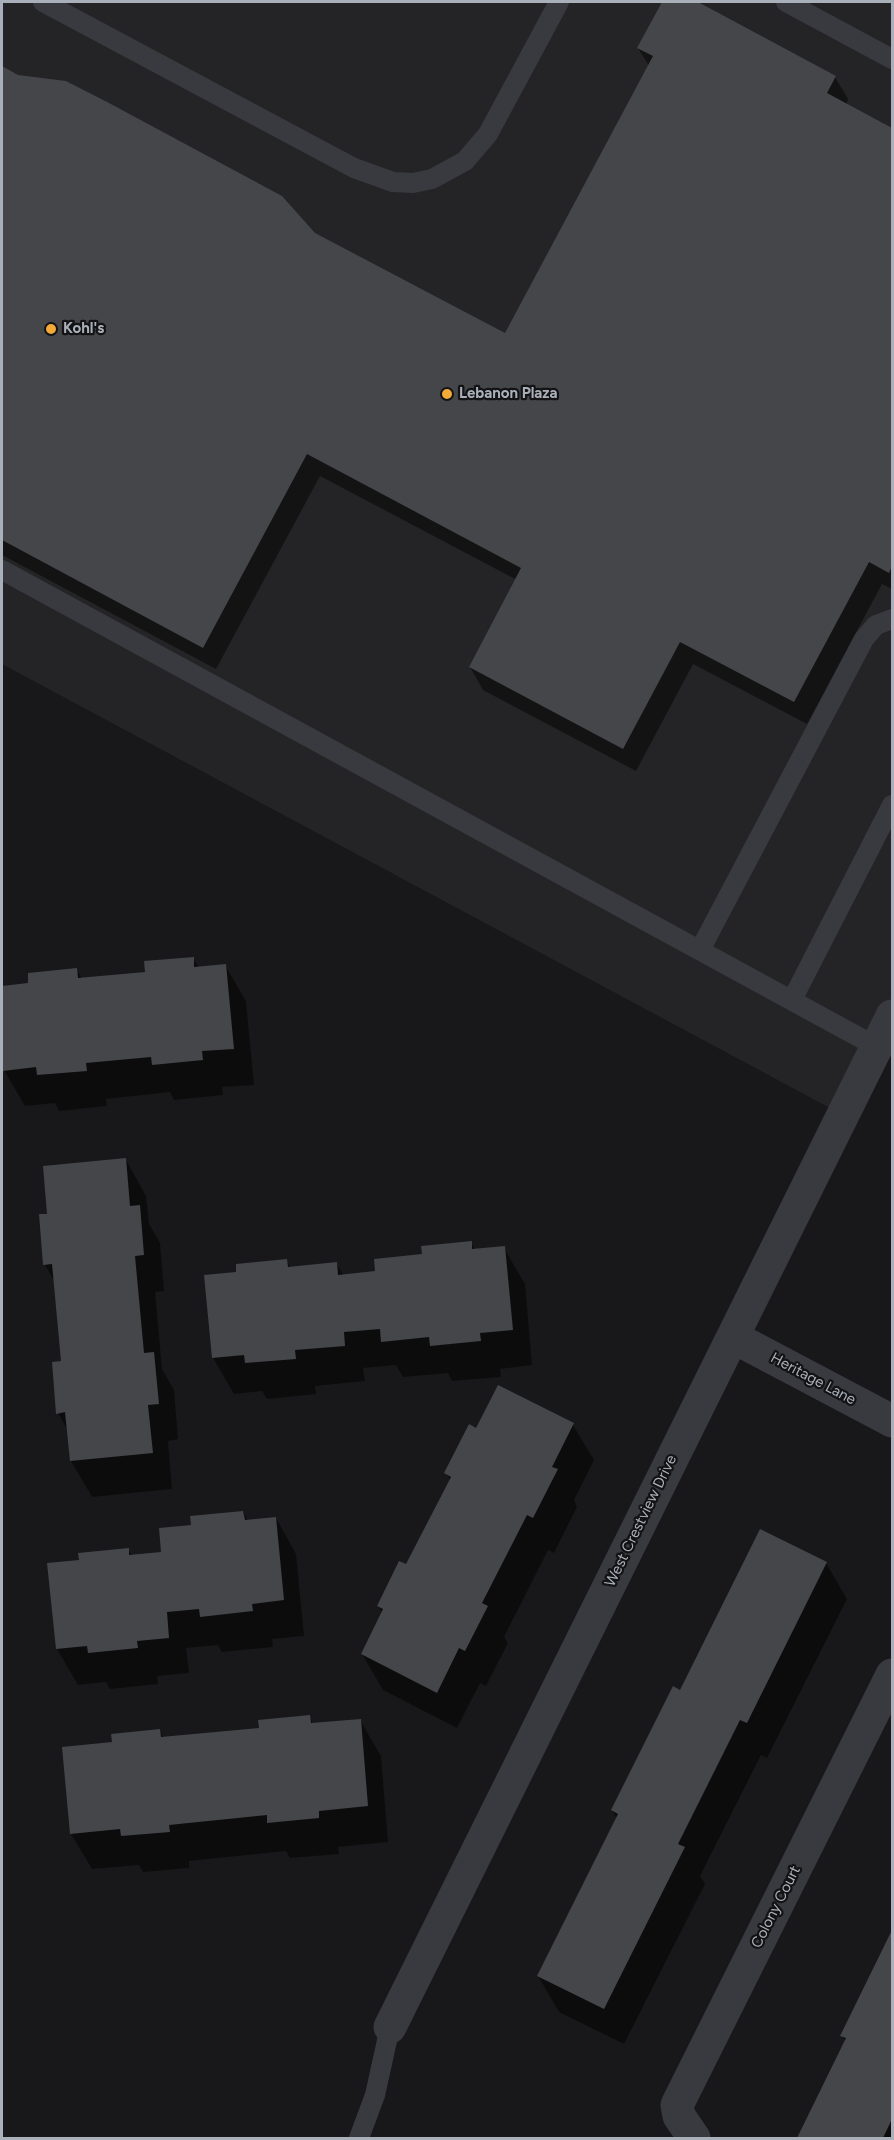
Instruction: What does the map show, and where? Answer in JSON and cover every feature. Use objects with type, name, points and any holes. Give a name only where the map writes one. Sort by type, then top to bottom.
[{"type":"street","name":"West Crestview Drive","points":[[390,2027],[892,1016]]},
{"type":"street","name":"Heritage Lane","points":[[733,1337],[892,1421]]},
{"type":"street","name":"Colony Court","points":[[694,2139],[678,2116],[677,2105],[892,1675]]},
{"type":"lane","points":[[43,2],[354,168],[393,182],[413,183],[432,179],[450,171],[478,149],[559,2]]},
{"type":"lane","points":[[786,2],[892,59]]},
{"type":"lane","points":[[2,570],[877,1047]]},
{"type":"lane","points":[[700,950],[864,639],[876,625],[892,619]]},
{"type":"lane","points":[[792,1000],[892,805]]},
{"type":"lane","points":[[359,2139],[375,2095],[390,2027]]},
{"type":"shaded area","points":[[2,2],[892,2],[892,1016],[843,1115],[2,664]]},
{"type":"building","name":"Lebanon Plaza","points":[[662,2],[698,2],[836,76],[827,93],[892,128],[892,566],[889,573],[869,562],[794,702],[680,642],[623,749],[469,667],[521,568],[307,454],[203,648],[2,540],[2,66],[18,75],[66,81],[109,103],[282,196],[315,233],[505,333],[653,56],[637,48]]},
{"type":"building","points":[[194,957],[194,967],[226,964],[234,1049],[202,1051],[203,1060],[152,1065],[151,1057],[86,1063],[87,1071],[37,1075],[36,1067],[3,1071],[2,986],[28,983],[28,973],[77,968],[78,978],[145,972],[144,961]]},
{"type":"building","points":[[126,1158],[130,1206],[140,1205],[144,1255],[135,1256],[144,1353],[154,1352],[159,1404],[148,1405],[153,1453],[70,1461],[65,1412],[56,1414],[52,1362],[61,1361],[52,1264],[43,1265],[39,1214],[47,1214],[43,1166]]},
{"type":"building","points":[[472,1241],[472,1249],[505,1246],[513,1330],[480,1333],[481,1341],[430,1346],[429,1337],[381,1342],[380,1329],[344,1332],[345,1346],[295,1350],[296,1359],[245,1363],[244,1355],[212,1358],[204,1275],[236,1272],[236,1264],[287,1259],[288,1267],[337,1262],[338,1275],[375,1271],[374,1259],[422,1254],[421,1246]]},
{"type":"building","points":[[498,1385],[574,1423],[552,1467],[558,1469],[533,1518],[527,1515],[482,1603],[488,1606],[465,1651],[459,1648],[437,1693],[361,1654],[383,1609],[377,1606],[399,1561],[406,1564],[451,1477],[444,1473],[469,1424],[476,1428]]},
{"type":"building","points":[[243,1511],[245,1520],[276,1517],[284,1600],[252,1604],[253,1611],[200,1617],[199,1609],[167,1612],[169,1638],[137,1641],[138,1648],[88,1653],[87,1646],[56,1649],[47,1563],[79,1560],[78,1553],[129,1548],[129,1555],[161,1552],[159,1528],[191,1525],[190,1516]]},
{"type":"building","points":[[760,1529],[827,1562],[747,1723],[740,1720],[678,1844],[685,1847],[604,2009],[537,1976],[618,1814],[611,1810],[673,1686],[680,1690]]},
{"type":"building","points":[[310,1715],[311,1723],[361,1719],[368,1806],[319,1811],[319,1818],[267,1823],[267,1815],[169,1825],[170,1832],[121,1836],[120,1829],[70,1834],[62,1747],[112,1742],[111,1734],[160,1729],[161,1737],[259,1728],[258,1720]]},
{"type":"building","points":[[892,1930],[892,2119],[883,2138],[797,2138],[846,2038],[840,2036]]},
{"type":"place","name":"Kohl's","points":[[51,329]]},
{"type":"place","name":"Lebanon Plaza","points":[[447,394]]}]
